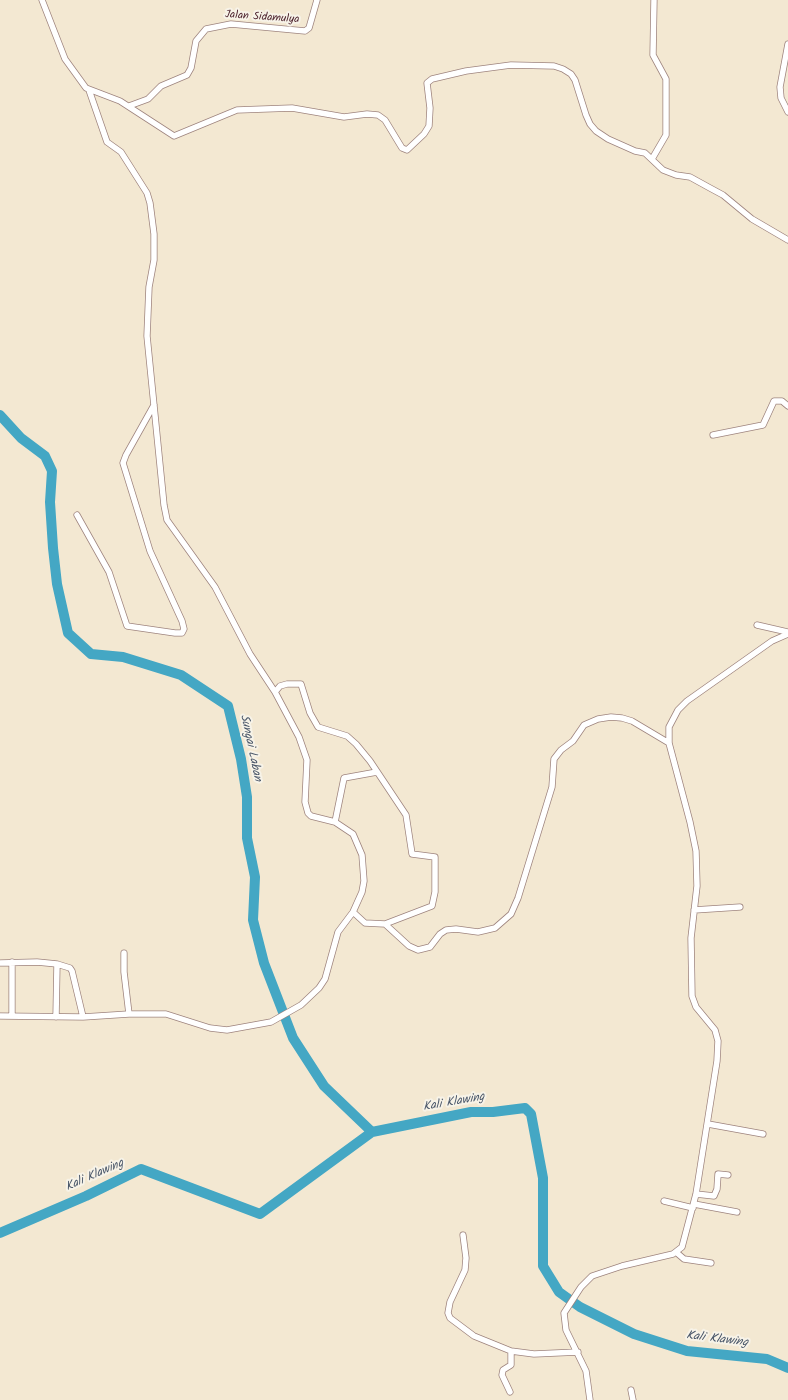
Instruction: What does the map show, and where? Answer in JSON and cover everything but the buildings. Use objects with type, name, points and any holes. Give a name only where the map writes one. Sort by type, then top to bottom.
[{"type":"street","points":[[42,0],[65,59],[86,88],[112,97],[129,106],[168,134],[177,136],[231,112],[242,109],[292,108],[344,117],[372,114],[385,120],[402,148],[407,150],[424,134],[429,126],[430,108],[427,83],[432,79],[466,71],[510,65],[554,66],[571,74],[576,80],[588,120],[596,131],[635,151],[645,153],[663,170],[676,175],[690,177],[716,191],[752,219],[788,240]]},
{"type":"street","name":"Jalan Sidamulya","points":[[129,106],[148,99],[161,86],[187,75],[191,68],[196,41],[206,29],[231,24],[305,31],[308,28],[317,0]]},
{"type":"street","points":[[652,159],[666,135],[665,75],[653,55],[654,0]]},
{"type":"street","points":[[788,44],[780,87],[781,98],[788,112]]},
{"type":"street","points":[[0,1016],[83,1017],[129,1014],[166,1014],[210,1028],[227,1030],[271,1022],[301,1005],[319,988],[324,980],[338,932],[353,912],[362,892],[365,866],[362,855],[352,834],[335,822],[321,819],[308,813],[305,802],[307,765],[299,736],[275,692],[250,654],[215,587],[167,520],[164,505],[147,336],[149,286],[154,260],[154,234],[150,203],[147,193],[121,152],[107,142],[89,90]]},
{"type":"street","points":[[713,435],[763,425],[774,401],[782,401],[788,406]]},
{"type":"street","points":[[77,515],[109,572],[127,626],[175,633],[182,632],[184,629],[182,621],[150,551],[123,463],[154,405]]},
{"type":"street","points":[[757,625],[788,633]]},
{"type":"street","points":[[590,1400],[586,1371],[566,1330],[563,1320],[564,1313],[569,1303],[586,1280],[600,1272],[677,1253],[684,1244],[696,1194],[716,1067],[718,1041],[713,1026],[696,1007],[693,1000],[691,938],[697,874],[694,839],[669,743],[669,727],[678,710],[687,701],[772,641],[788,633]]},
{"type":"street","points":[[275,692],[280,686],[287,684],[301,684],[310,712],[318,727],[350,739],[365,754],[406,815],[412,854],[435,856],[435,892],[431,907],[385,924],[365,923],[353,912]]},
{"type":"street","points":[[385,924],[409,946],[418,950],[430,947],[440,934],[446,930],[456,929],[478,932],[489,930],[500,925],[511,914],[518,898],[552,787],[554,759],[584,725],[598,719],[611,717],[622,718],[632,721],[669,743]]},
{"type":"street","points":[[335,822],[344,778],[377,772]]},
{"type":"street","points":[[694,910],[740,906]]},
{"type":"street","points":[[124,953],[124,972],[129,1014]]},
{"type":"street","points":[[0,963],[12,962],[57,964],[66,966],[72,971],[83,1017]]},
{"type":"street","points":[[12,962],[12,1016]]},
{"type":"street","points":[[56,1017],[57,964]]},
{"type":"street","points":[[708,1124],[763,1134]]},
{"type":"street","points":[[696,1194],[713,1196],[717,1189],[718,1174],[722,1173],[728,1175]]},
{"type":"street","points":[[664,1201],[737,1212]]},
{"type":"street","points":[[463,1235],[466,1258],[465,1270],[450,1302],[448,1315],[460,1327],[474,1336],[511,1351],[534,1354],[578,1352]]},
{"type":"street","points":[[677,1253],[687,1260],[711,1264]]},
{"type":"street","points":[[510,1392],[502,1375],[503,1370],[511,1365],[511,1351]]},
{"type":"street","points":[[631,1390],[633,1400]]},
{"type":"waterway","name":"Sungai Laban","points":[[0,415],[21,438],[45,456],[52,471],[50,502],[53,548],[57,584],[68,633],[91,654],[123,657],[181,675],[228,706],[241,759],[247,797],[247,838],[255,877],[253,920],[264,963],[293,1038],[324,1086],[372,1132]]},
{"type":"waterway","name":"Kali Klawing","points":[[0,1233],[86,1196],[141,1169],[260,1214],[372,1132],[471,1112],[493,1112],[525,1108],[531,1114],[543,1178],[543,1266],[559,1292],[580,1307],[634,1334],[687,1351],[767,1359],[788,1368]]}]
